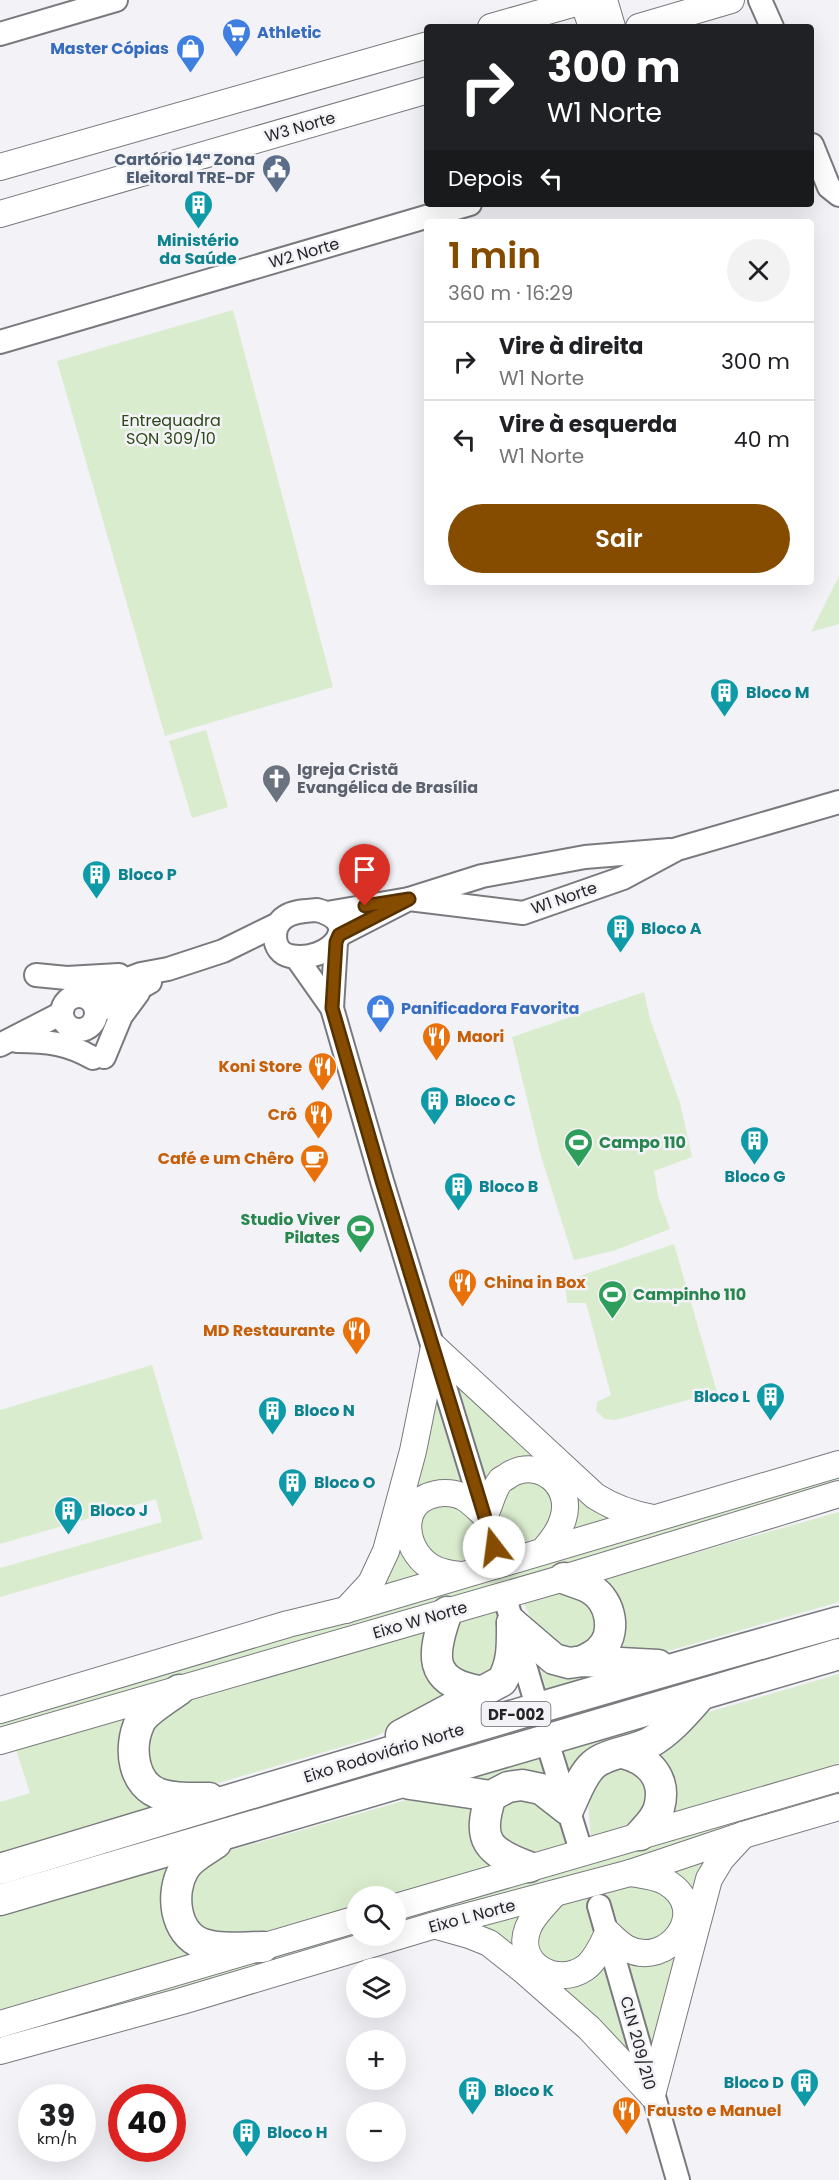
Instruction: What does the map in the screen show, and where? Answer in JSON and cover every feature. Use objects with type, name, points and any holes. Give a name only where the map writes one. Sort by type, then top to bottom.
[{"type":"highway","points":[[564,1578],[591,1589],[608,1609],[611,1622],[609,1635],[600,1651],[583,1661]]},
{"type":"highway","points":[[447,1612],[436,1644],[436,1657],[440,1671],[456,1686],[479,1691]]},
{"type":"highway","points":[[510,1616],[554,1659],[569,1663],[583,1661],[678,1667]]},
{"type":"highway","points":[[354,1762],[479,1691],[502,1681],[509,1668],[512,1655],[510,1616]]},
{"type":"highway","name":"Eixo Rodoviário Norte","points":[[0,1869],[354,1762],[839,1622]]},
{"type":"highway","name":"Eixo Rodoviário Norte","points":[[0,1899],[839,1654]]},
{"type":"highway","points":[[179,1690],[141,1720],[133,1743],[135,1768],[147,1785],[161,1795],[178,1798],[236,1798]]},
{"type":"highway","points":[[401,1782],[491,1796],[508,1787],[522,1785],[541,1789],[568,1810],[591,1767],[599,1760],[623,1753],[662,1735],[702,1695]]},
{"type":"highway","points":[[623,1753],[639,1757],[651,1767],[661,1793],[658,1810],[652,1822],[640,1835]]},
{"type":"highway","points":[[491,1796],[484,1821],[485,1834],[491,1848],[508,1859],[529,1867]]},
{"type":"highway","points":[[232,1832],[184,1867],[178,1883],[176,1902],[178,1917],[190,1936],[201,1943],[219,1947],[263,1947]]},
{"type":"main road","points":[[502,24],[591,0]]},
{"type":"main road","points":[[591,0],[592,24]]},
{"type":"main road","points":[[591,0],[610,24]]},
{"type":"main road","points":[[649,24],[731,0]]},
{"type":"main road","points":[[0,166],[424,46]]},
{"type":"main road","name":"W3 Norte","points":[[0,214],[424,91]]},
{"type":"main road","points":[[434,1347],[595,1496],[615,1508],[654,1518]]},
{"type":"main road","points":[[345,1610],[371,1583],[386,1551],[413,1451],[434,1347]]},
{"type":"main road","name":"Eixo W Norte","points":[[0,1710],[839,1464]]},
{"type":"main road","points":[[460,1575],[436,1570],[424,1562],[414,1549],[408,1536],[411,1513],[419,1500],[442,1493],[463,1497],[485,1515],[501,1480],[524,1469],[545,1472],[558,1481],[566,1507],[563,1520],[543,1551]]},
{"type":"main road","name":"Eixo W Norte","points":[[0,1742],[564,1578],[839,1494]]},
{"type":"main road","name":"Eixo L Norte","points":[[406,1904],[839,1778]]},
{"type":"main road","name":"Eixo L Norte","points":[[0,2050],[182,2001],[435,1925],[630,1873],[743,1835],[839,1807]]},
{"type":"main road","points":[[652,2095],[709,1879],[721,1860],[743,1835]]},
{"type":"main road","points":[[553,1895],[534,1917],[528,1929],[527,1948],[532,1962],[539,1969],[556,1976],[575,1974],[587,1967],[608,1933],[626,1948],[641,1952],[664,1948],[675,1941],[682,1932],[687,1913],[684,1901],[678,1891],[665,1881],[630,1873]]},
{"type":"main road","points":[[0,2024],[346,1922]]},
{"type":"main road","points":[[435,1925],[489,1943],[589,2028],[652,2095]]},
{"type":"street","points":[[0,34],[116,0]]},
{"type":"street","points":[[760,0],[771,24]]},
{"type":"street","points":[[814,150],[830,188],[839,195]]},
{"type":"street","name":"W2 Norte","points":[[0,342],[460,207]]},
{"type":"street","name":"W1 Norte","points":[[337,939],[409,899],[522,912],[623,878],[677,849],[839,802]]},
{"type":"street","name":"W1 Norte","points":[[327,913],[409,899],[482,876],[585,857],[677,849]]},
{"type":"street","points":[[617,853],[623,878]]},
{"type":"street","points":[[477,908],[482,876]]},
{"type":"street","points":[[65,1020],[65,1003],[69,999],[90,1004],[168,969],[224,951],[278,924],[284,917],[293,913],[316,910],[327,913],[338,922],[332,1008],[382,1181],[494,1547]]},
{"type":"street","points":[[278,924],[275,940],[332,1008]]},
{"type":"street","points":[[224,951],[315,956],[329,950],[337,939]]},
{"type":"street","points":[[36,975],[142,980]]},
{"type":"street","points":[[9,1042],[38,1041],[65,1045],[99,1058],[142,980]]},
{"type":"street","points":[[65,1020],[77,1030],[88,1028],[93,1023],[90,1004]]},
{"type":"street","points":[[9,1042],[65,1020]]},
{"type":"street","points":[[510,1616],[534,1696]]},
{"type":"street","points":[[551,1754],[578,1841]]},
{"type":"street","name":"CLN 209/210","points":[[599,1905],[678,2180]]},
{"type":"green space","name":"Entrequadra SQN 309/10","points":[[233,310],[333,687],[165,736],[57,361]]},
{"type":"green space","points":[[839,576],[839,624],[811,632]]},
{"type":"green space","points":[[206,730],[228,807],[192,818],[169,741]]},
{"type":"green space","points":[[644,992],[650,1019],[680,1103],[692,1157],[654,1171],[658,1196],[670,1229],[613,1251],[574,1260],[541,1156],[512,1037]]},
{"type":"green space","points":[[674,1244],[717,1392],[615,1420],[605,1419],[596,1411],[597,1402],[611,1395],[586,1303],[567,1303],[565,1281]]},
{"type":"green space","points":[[152,1365],[203,1539],[0,1597],[0,1568],[162,1522],[156,1499],[0,1544],[0,1410]]},
{"type":"green space","points":[[455,1374],[624,1518],[559,1540],[553,1471],[489,1493]]},
{"type":"green space","points":[[439,1378],[474,1498],[412,1507],[432,1572],[369,1596]]},
{"type":"green space","points":[[839,1475],[839,1487],[0,1731],[0,1720]]},
{"type":"green space","points":[[519,1477],[558,1491],[544,1537],[507,1546],[499,1510],[502,1487]]},
{"type":"green space","points":[[432,1503],[468,1507],[488,1552],[448,1565],[436,1564],[416,1529]]},
{"type":"green space","points":[[839,1512],[839,1602],[644,1658],[602,1656],[592,1582]]},
{"type":"green space","points":[[566,1590],[585,1591],[604,1631],[571,1656],[532,1620],[523,1602]]},
{"type":"green space","points":[[504,1607],[508,1651],[488,1681],[449,1673],[450,1629],[468,1618]]},
{"type":"green space","points":[[435,1627],[461,1694],[372,1738],[201,1788],[156,1780],[141,1742],[172,1706]]},
{"type":"green space","points":[[534,1647],[626,1672],[548,1695]]},
{"type":"green space","points":[[839,1674],[839,1763],[786,1783],[660,1818],[655,1748],[695,1716]]},
{"type":"green space","points":[[143,1706],[126,1729],[172,1804],[0,1854],[0,1802],[30,1793],[14,1743]]},
{"type":"green space","points":[[671,1714],[575,1790],[563,1746]]},
{"type":"green space","points":[[547,1750],[560,1794],[505,1782],[446,1781]]},
{"type":"green space","points":[[625,1761],[655,1790],[631,1826],[591,1837],[588,1802],[592,1778]]},
{"type":"green space","points":[[839,1789],[839,1799],[406,1926],[406,1915]]},
{"type":"green space","points":[[431,1793],[471,1799],[506,1863],[406,1892],[406,1886],[346,1886],[346,1910],[233,1940],[211,1937],[188,1914],[189,1878],[218,1854]]},
{"type":"green space","points":[[543,1794],[575,1842],[532,1856],[496,1840],[501,1798]]},
{"type":"green space","points":[[726,1850],[656,2069],[623,1949],[686,1935],[663,1873]]},
{"type":"green space","points":[[185,1856],[172,1878],[207,1952],[0,2017],[0,1910]]},
{"type":"green space","points":[[656,1881],[681,1918],[654,1945],[623,1934],[606,1892],[639,1882]]},
{"type":"green space","points":[[591,1897],[598,1939],[569,1970],[540,1955],[535,1930],[558,1905]]},
{"type":"green space","points":[[536,1905],[526,1921],[548,1978],[606,1953],[641,2072],[467,1926]]},
{"type":"green space","points":[[346,1932],[346,1943],[0,2044],[0,2033]]},
{"type":"place","name":"Athletic","points":[[236,58]]},
{"type":"place","name":"Master Cópias","points":[[190,74]]},
{"type":"place","name":"Cartório 14ª Zona Eleitoral TRE-DF","points":[[276,194]]},
{"type":"place","name":"Ministério da Saúde","points":[[198,230]]},
{"type":"place","name":"Bloco M","points":[[725,718]]},
{"type":"place","name":"Igreja Cristã Evangélica de Brasília","points":[[276,804]]},
{"type":"place","name":"Bloco P","points":[[97,900]]},
{"type":"place","name":"Bloco A","points":[[620,954]]},
{"type":"place","name":"Panificadora Favorita","points":[[380,1034]]},
{"type":"place","name":"Maori","points":[[436,1062]]},
{"type":"place","name":"Koni Store","points":[[323,1092]]},
{"type":"place","name":"Bloco C","points":[[434,1126]]},
{"type":"place","name":"Crô","points":[[318,1140]]},
{"type":"place","name":"Bloco G","points":[[755,1166]]},
{"type":"place","name":"Campo 110","points":[[578,1168]]},
{"type":"place","name":"Café e um Chêro","points":[[315,1184]]},
{"type":"place","name":"Bloco B","points":[[458,1212]]},
{"type":"place","name":"Studio Viver Pilates","points":[[361,1254]]},
{"type":"place","name":"China in Box","points":[[463,1308]]},
{"type":"place","name":"Campinho 110","points":[[612,1320]]},
{"type":"place","name":"MD Restaurante","points":[[356,1356]]},
{"type":"place","name":"Bloco L","points":[[771,1422]]},
{"type":"place","name":"Bloco N","points":[[273,1436]]},
{"type":"place","name":"Bloco O","points":[[293,1508]]},
{"type":"place","name":"Bloco J","points":[[69,1536]]},
{"type":"place","name":"Bloco D","points":[[805,2108]]},
{"type":"place","name":"Bloco K","points":[[473,2116]]},
{"type":"place","name":"Fausto e Manuel","points":[[626,2136]]},
{"type":"place","name":"Bloco H","points":[[246,2158]]},
{"type":"route","points":[[365,906],[409,899],[339,935],[336,942],[332,1008],[382,1181],[494,1547]]}]
